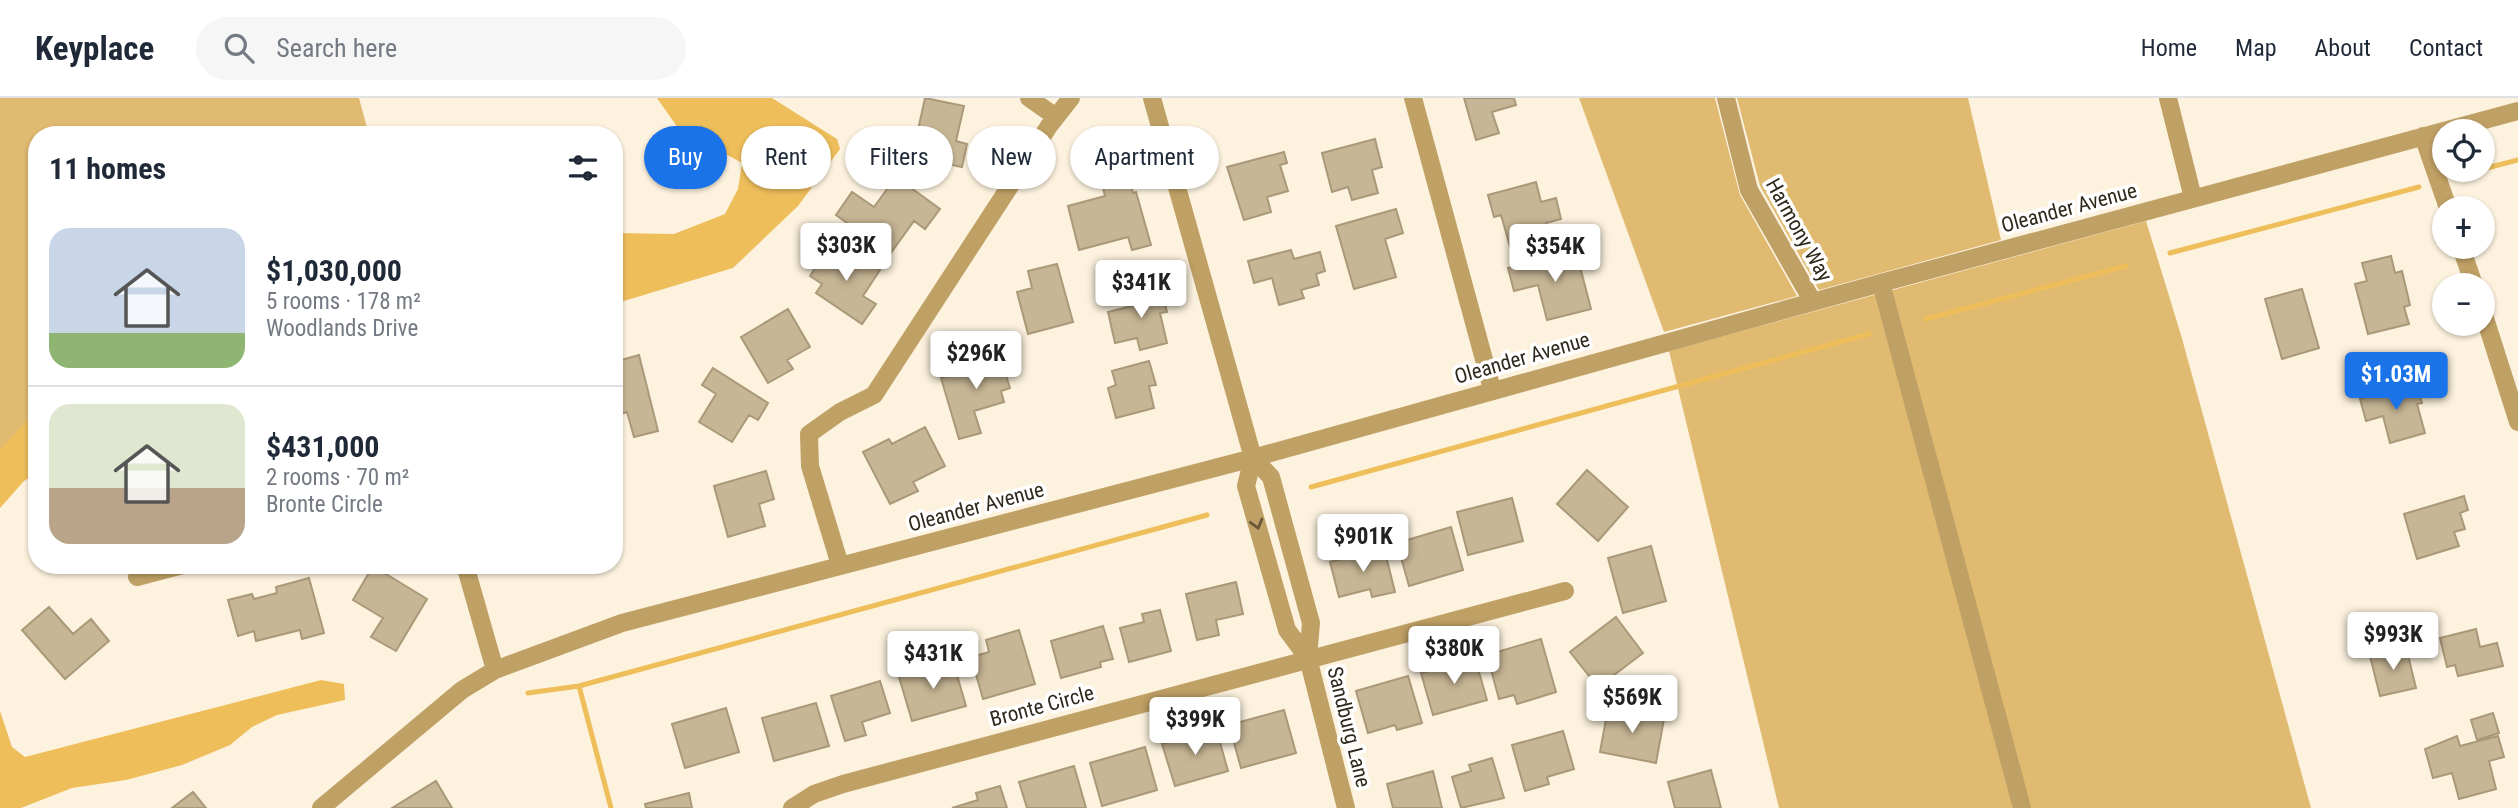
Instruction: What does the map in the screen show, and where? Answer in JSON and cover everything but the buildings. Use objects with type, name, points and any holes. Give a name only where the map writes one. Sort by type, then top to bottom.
[{"type":"street","points":[[1029,98],[1056,117]]},
{"type":"street","points":[[840,565],[810,466],[809,434],[840,412],[874,395],[1071,98]]},
{"type":"street","points":[[1152,98],[1253,458]]},
{"type":"street","points":[[1413,98],[1492,389]]},
{"type":"street","name":"Harmony Way","points":[[1726,98],[1749,190],[1813,302]]},
{"type":"street","points":[[2168,98],[2193,198]]},
{"type":"street","name":"Oleander Avenue","points":[[321,808],[462,690],[495,670],[622,623],[1253,458],[1492,389],[2518,111]]},
{"type":"street","points":[[2423,136],[2444,196]]},
{"type":"street","points":[[1881,283],[2022,808]]},
{"type":"street","points":[[2491,336],[2518,422]]},
{"type":"street","name":"Sandburg Lane","points":[[1253,458],[1246,486],[1287,630],[1308,658]]},
{"type":"street","name":"Sandburg Lane","points":[[1253,458],[1271,477],[1311,623],[1308,658],[1346,808]]},
{"type":"street","points":[[137,577],[148,574]]},
{"type":"street","points":[[468,574],[495,670]]},
{"type":"street","name":"Bronte Circle","points":[[792,808],[814,794],[843,784],[1565,591]]},
{"type":"shaded area","points":[[0,98],[359,98],[367,126],[28,126],[28,445],[0,481]]},
{"type":"shaded area","points":[[657,98],[772,98],[816,126],[741,126],[741,162],[727,155],[727,126],[677,126]]},
{"type":"shaded area","points":[[1579,98],[1715,98],[1740,195],[1797,296],[1664,332]]},
{"type":"shaded area","points":[[1737,98],[1968,98],[2001,240],[1819,290],[1760,186]]},
{"type":"shaded area","points":[[831,135],[837,139],[840,149],[831,161]]},
{"type":"shaded area","points":[[741,170],[741,189],[811,189],[798,206],[733,268],[623,301],[623,233],[674,234],[725,214],[738,189]]},
{"type":"shaded area","points":[[2146,221],[2181,335],[2311,808],[1779,808],[1669,351]]},
{"type":"shaded area","points":[[28,420],[28,479],[0,508],[0,450]]},
{"type":"shaded area","points":[[321,680],[344,684],[345,700],[277,715],[252,727],[230,745],[182,765],[126,780],[72,788],[21,808],[0,808],[0,711],[12,747],[25,757]]},
{"type":"waterway","points":[[2495,166],[2518,160]]},
{"type":"waterway","points":[[2170,253],[2419,187]]},
{"type":"waterway","points":[[1926,319],[2126,266]]},
{"type":"waterway","points":[[1311,487],[1869,334]]},
{"type":"waterway","points":[[528,693],[579,686],[1207,515]]},
{"type":"waterway","points":[[579,686],[611,808]]}]
